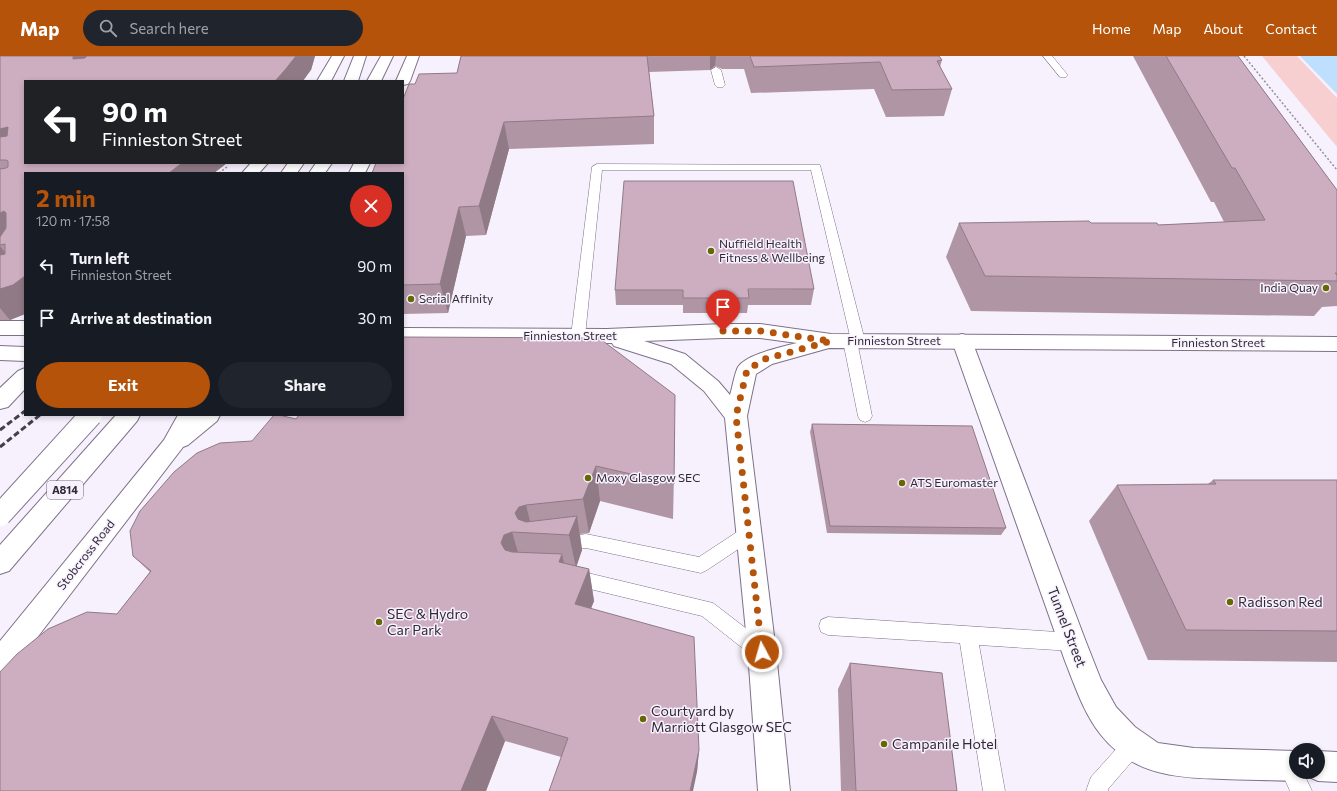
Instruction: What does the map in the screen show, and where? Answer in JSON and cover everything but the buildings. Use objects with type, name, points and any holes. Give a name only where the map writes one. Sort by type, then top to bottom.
[{"type":"street","points":[[325,80],[338,56]]},
{"type":"street","points":[[351,80],[360,56]]},
{"type":"street","points":[[375,80],[387,56]]},
{"type":"street","points":[[403,80],[413,56]]},
{"type":"street","points":[[251,172],[259,164]]},
{"type":"street","points":[[0,328],[24,328]]},
{"type":"street","name":"Finnieston Street","points":[[404,336],[607,336],[723,331],[760,331],[846,341],[1337,344]]},
{"type":"street","points":[[607,336],[678,359],[711,386],[736,416]]},
{"type":"street","points":[[774,791],[762,652],[736,416],[747,370],[765,359],[846,341]]},
{"type":"street","name":"Tunnel Street","points":[[962,341],[1072,642],[1090,688],[1103,713],[1117,730],[1134,744],[1147,753],[1163,760],[1188,764],[1289,771]]},
{"type":"street","points":[[0,353],[24,354]]},
{"type":"street","points":[[0,401],[24,377]]},
{"type":"street","name":"A814","points":[[0,515],[90,416]]},
{"type":"street","name":"A814","points":[[0,563],[128,416]]},
{"type":"street","points":[[172,446],[188,416]]},
{"type":"street","points":[[172,446],[208,416]]},
{"type":"street","name":"Stobcross Road","points":[[0,663],[172,446]]},
{"type":"street","name":"Tunnel Street","points":[[1325,769],[1337,767]]},
{"type":"lane","points":[[1047,56],[1063,75]]},
{"type":"lane","points":[[716,70],[720,85]]},
{"type":"lane","points":[[578,336],[597,167],[816,167],[846,341],[865,416]]},
{"type":"lane","points":[[550,545],[586,541],[701,565],[749,533]]},
{"type":"lane","points":[[551,576],[573,577],[707,609],[762,652]]},
{"type":"lane","points":[[828,626],[1072,642]]},
{"type":"lane","points":[[968,635],[994,791]]},
{"type":"lane","points":[[1097,788],[1134,744]]},
{"type":"path","points":[[1244,56],[1337,170]]},
{"type":"shaded area","points":[[1262,56],[1297,56],[1337,98],[1337,147]]},
{"type":"water","points":[[1300,56],[1337,56],[1337,94]]},
{"type":"railway","points":[[0,430],[24,412]]},
{"type":"railway","points":[[0,447],[39,416]]},
{"type":"place","name":"Nuffield Health Fitness & Wellbeing","points":[[711,251]]},
{"type":"place","name":"India Quay","points":[[1326,288]]},
{"type":"place","name":"Serial Affinity","points":[[411,299]]},
{"type":"place","name":"Moxy Glasgow SEC","points":[[588,478]]},
{"type":"place","name":"ATS Euromaster","points":[[902,483]]},
{"type":"place","name":"Radisson Red","points":[[1230,602]]},
{"type":"place","name":"SEC & Hydro Car Park","points":[[379,622]]},
{"type":"place","name":"Courtyard by Marriott Glasgow SEC","points":[[643,719]]},
{"type":"place","name":"Campanile Hotel","points":[[884,744]]},
{"type":"route","points":[[723,331],[760,331],[831,341],[765,359],[747,370],[744,378],[736,416],[762,652]]}]
